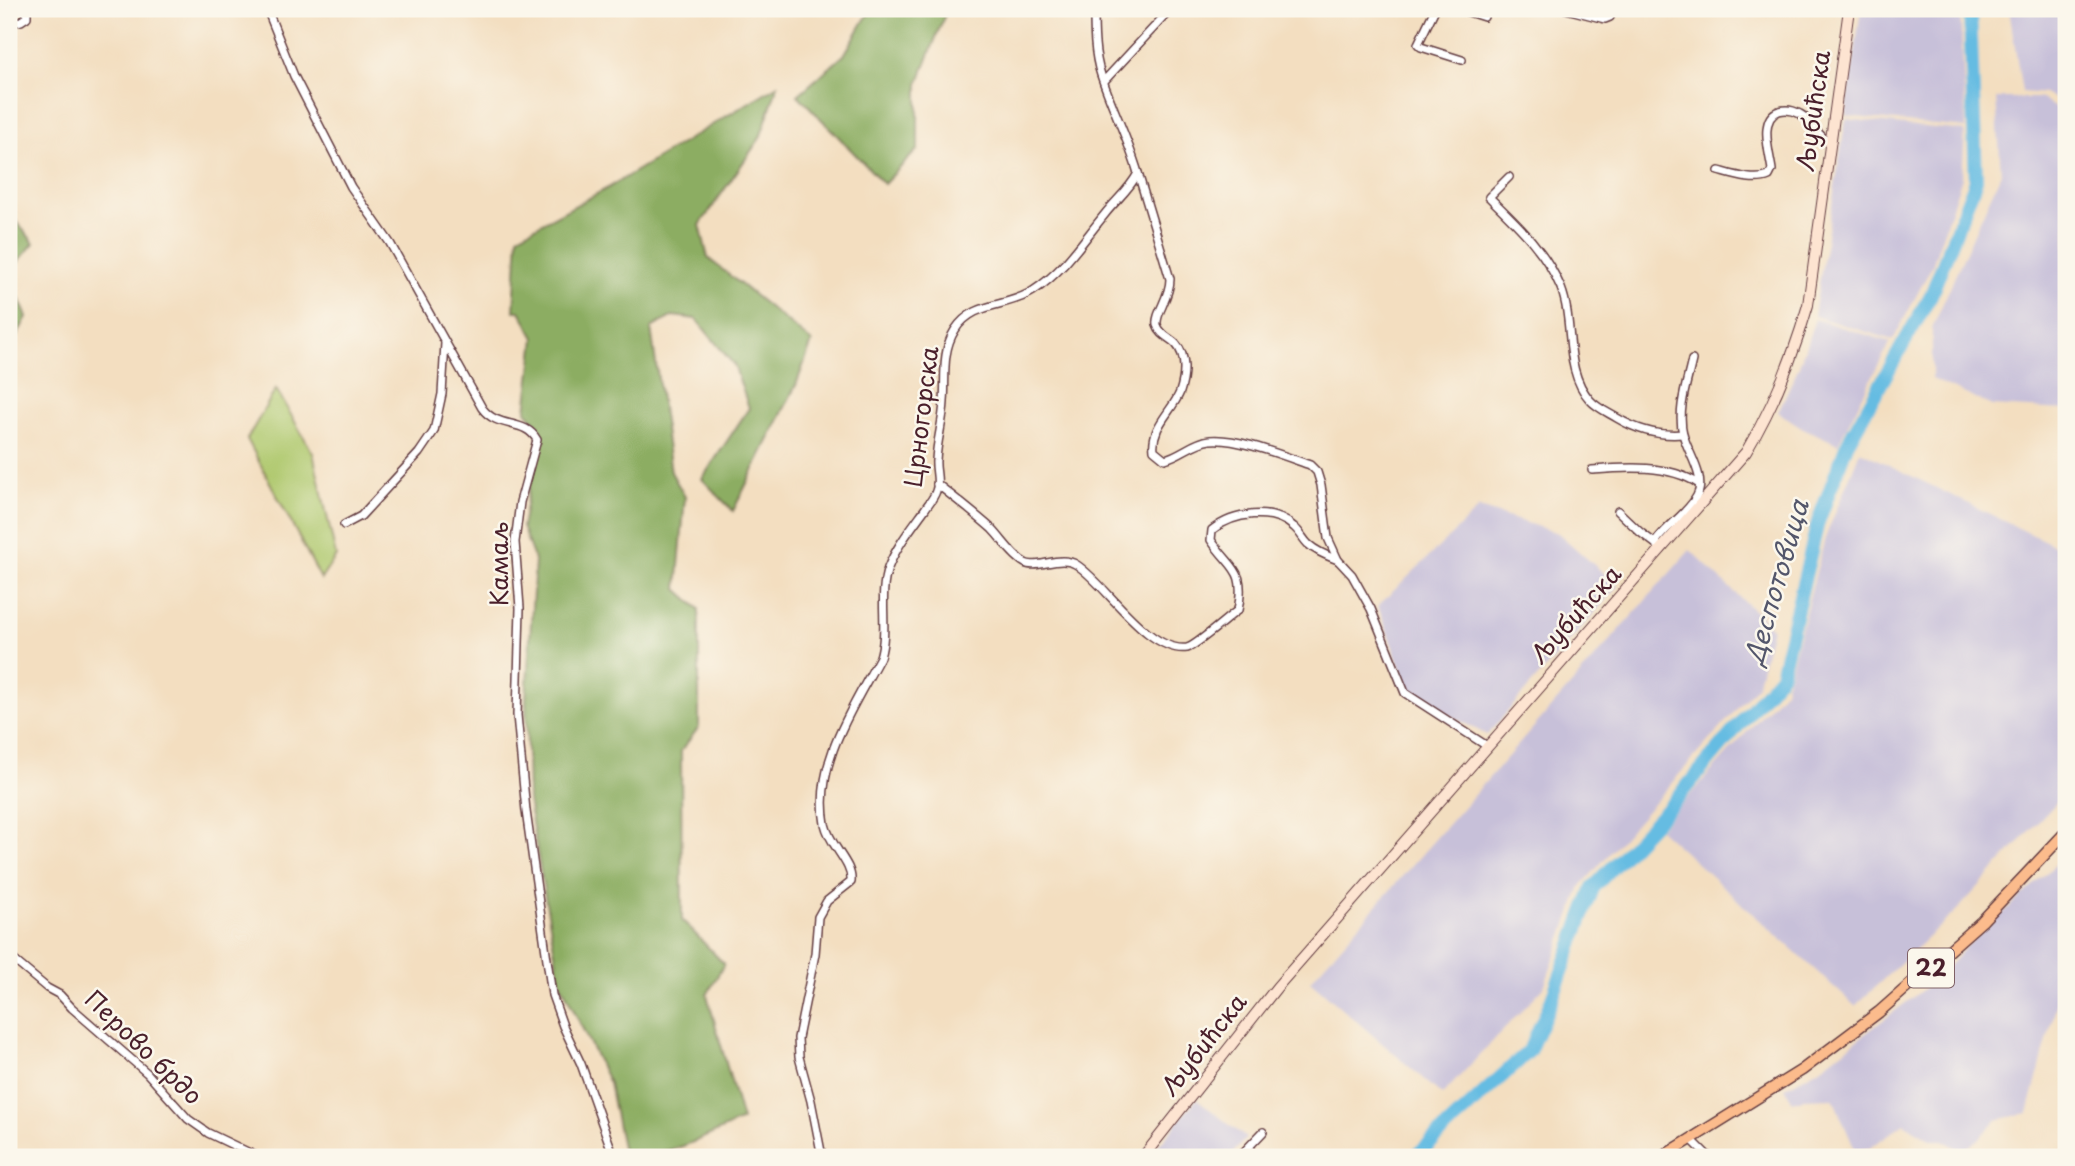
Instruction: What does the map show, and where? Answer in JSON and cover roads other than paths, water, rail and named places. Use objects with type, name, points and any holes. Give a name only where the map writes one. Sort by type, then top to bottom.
[{"type":"main road","name":"22","points":[[1662,1157],[1820,1059],[1934,966],[2005,898],[2066,832]]},
{"type":"street","points":[[9,24],[21,21],[27,16],[27,9]]},
{"type":"street","name":"Камаљ","points":[[267,9],[294,76],[351,187],[390,243],[487,415],[494,420],[525,427],[533,432],[537,440],[520,502],[515,542],[520,608],[517,715],[526,811],[552,995],[581,1064],[614,1157]]},
{"type":"street","points":[[1094,9],[1097,57],[1126,135],[1170,279],[1170,292],[1158,314],[1157,323],[1161,332],[1177,345],[1184,366],[1180,393],[1156,430],[1154,450],[1159,457],[1165,459],[1174,457],[1196,443],[1211,440],[1238,443],[1310,465],[1317,472],[1328,538],[1338,560],[1352,575],[1371,609],[1405,693],[1487,746]]},
{"type":"street","points":[[1104,81],[1171,9]]},
{"type":"street","points":[[1435,9],[1418,44],[1462,60]]},
{"type":"street","points":[[1459,9],[1484,17]]},
{"type":"street","points":[[1566,9],[1605,19],[1613,9]]},
{"type":"street","name":"Љубићска","points":[[1143,1157],[1276,987],[1745,452],[1766,417],[1783,380],[1796,348],[1808,305],[1849,9]]},
{"type":"street","points":[[1719,172],[1754,178],[1769,176],[1772,170],[1766,123],[1771,114],[1780,111],[1790,109],[1801,114],[1821,139],[1831,143]]},
{"type":"street","name":"Црногорска","points":[[822,1157],[799,1057],[798,1038],[815,954],[818,918],[827,901],[850,882],[851,876],[847,864],[830,841],[825,824],[826,775],[840,733],[883,646],[883,601],[889,567],[936,493],[937,440],[944,402],[948,346],[953,331],[974,311],[1008,303],[1051,278],[1071,258],[1106,212],[1133,183],[1138,173]]},
{"type":"street","points":[[1509,177],[1489,197],[1542,251],[1561,288],[1567,310],[1569,343],[1579,380],[1591,401],[1630,426],[1666,436],[1683,434]]},
{"type":"street","points":[[344,525],[361,516],[419,453],[434,431],[442,394],[445,343]]},
{"type":"street","points":[[1618,510],[1659,547],[1661,534],[1697,495],[1699,485],[1683,434],[1682,410],[1692,360]]},
{"type":"street","points":[[1592,470],[1636,467],[1689,478],[1699,485]]},
{"type":"street","points":[[937,484],[992,530],[1024,563],[1032,565],[1060,560],[1076,564],[1144,631],[1176,647],[1188,648],[1197,643],[1238,610],[1242,591],[1240,577],[1211,540],[1212,530],[1223,521],[1249,515],[1277,516],[1294,527],[1308,544],[1320,553],[1338,560]]},
{"type":"street","name":"Перово брдо","points":[[9,956],[47,988],[61,995],[72,1008],[147,1073],[188,1119],[208,1133],[258,1157]]},
{"type":"street","points":[[1239,1157],[1263,1132]]},
{"type":"street","points":[[1692,1140],[1709,1157]]},
{"type":"waterway","name":"Деспотовица","points":[[1415,1157],[1529,1051],[1550,1004],[1593,888],[1672,804],[1781,675],[1818,522],[1847,444],[1931,295],[1976,180],[1970,9]]}]
